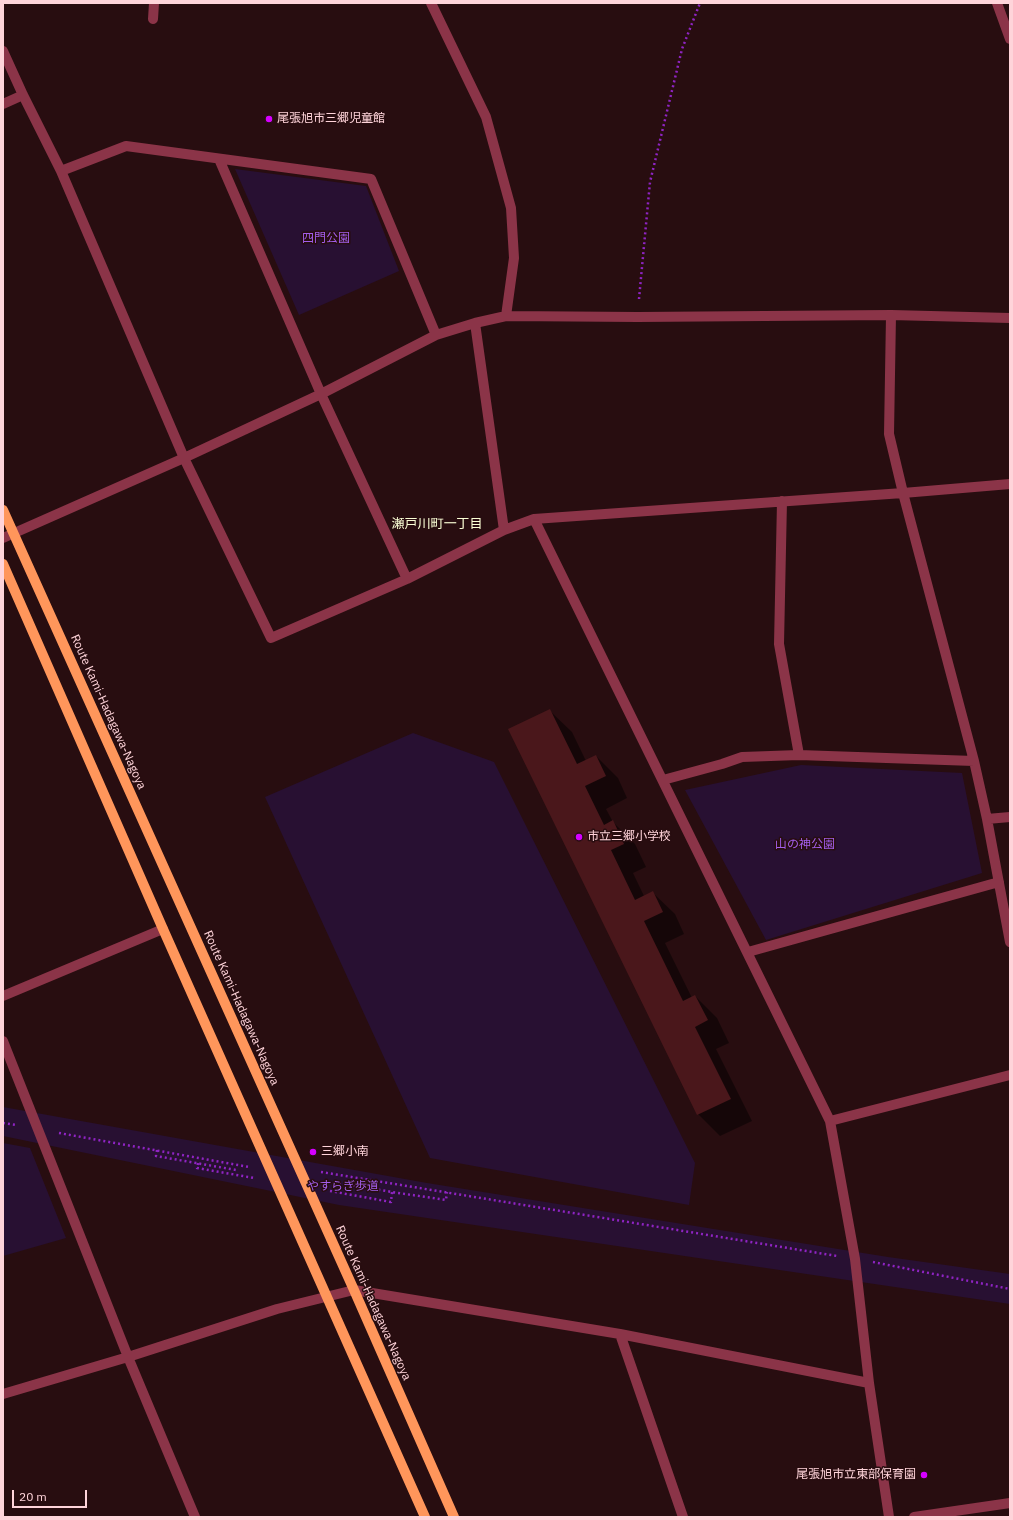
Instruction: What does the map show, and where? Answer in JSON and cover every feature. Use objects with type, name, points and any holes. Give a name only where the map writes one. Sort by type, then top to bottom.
[{"type":"main road","name":"Route Kami-Hadagawa-Nagoya","points":[[3,510],[354,1290],[454,1517]]},
{"type":"main road","points":[[3,564],[163,929],[425,1517]]},
{"type":"street","points":[[153,19],[154,3]]},
{"type":"street","points":[[431,3],[486,117],[511,208],[514,258],[506,316]]},
{"type":"street","points":[[997,3],[1010,39]]},
{"type":"street","points":[[3,51],[23,95],[62,171],[184,458],[271,638],[407,579],[504,530],[534,519],[1010,484]]},
{"type":"street","points":[[3,104],[23,95]]},
{"type":"street","points":[[62,171],[126,146],[371,179],[436,335]]},
{"type":"street","points":[[219,159],[320,394],[407,579]]},
{"type":"street","points":[[890,315],[889,434],[903,493],[974,761],[987,819],[1010,942]]},
{"type":"street","points":[[3,538],[13,532],[184,458],[320,394],[436,335],[475,323],[506,316],[638,317],[890,315],[1010,318]]},
{"type":"street","points":[[475,323],[504,530]]},
{"type":"street","points":[[782,501],[779,644],[798,755]]},
{"type":"street","points":[[534,519],[830,1121],[855,1259],[869,1383],[889,1517]]},
{"type":"street","points":[[662,780],[722,764],[742,757],[798,755],[974,761]]},
{"type":"street","points":[[987,819],[1010,817]]},
{"type":"street","points":[[748,952],[999,882]]},
{"type":"street","points":[[3,996],[163,929]]},
{"type":"street","points":[[3,1041],[128,1358],[195,1517]]},
{"type":"street","points":[[830,1121],[1010,1075]]},
{"type":"street","points":[[3,1394],[128,1358],[277,1309],[354,1290],[620,1334],[869,1383]]},
{"type":"street","points":[[620,1334],[683,1517]]},
{"type":"street","points":[[914,1517],[1010,1503]]},
{"type":"path","points":[[638,317],[640,272],[650,182],[682,49],[700,3]]},
{"type":"path","points":[[3,1122],[271,1171]]},
{"type":"path","points":[[157,1150],[156,1156],[236,1170]]},
{"type":"path","points":[[198,1163],[197,1168],[245,1177]]},
{"type":"path","points":[[299,1168],[855,1259],[1010,1288]]},
{"type":"path","points":[[334,1182],[446,1200],[446,1192]]},
{"type":"path","points":[[357,1196],[391,1202],[392,1192]]},
{"type":"green space","name":"四門公園","points":[[235,169],[366,186],[399,271],[299,315]]},
{"type":"green space","points":[[413,733],[494,762],[695,1163],[689,1205],[430,1158],[265,797]]},
{"type":"green space","name":"山の神公園","points":[[801,765],[962,773],[982,873],[766,940],[685,790]]},
{"type":"green space","name":"やすらぎ歩道","points":[[3,1107],[427,1183],[888,1257],[1010,1274],[1010,1304],[339,1205],[3,1136]]},
{"type":"green space","points":[[3,1143],[30,1148],[66,1238],[3,1256]]},
{"type":"building","points":[[550,709],[577,764],[596,755],[606,776],[585,786],[604,825],[613,820],[624,844],[611,850],[635,900],[653,891],[663,912],[644,921],[683,1001],[695,995],[708,1020],[695,1027],[731,1099],[697,1115],[508,729]]},
{"type":"place","name":"尾張旭市三郷児童館","points":[[269,119]]},
{"type":"place","name":"市立三郷小学校","points":[[579,837]]},
{"type":"place","name":"三郷小南","points":[[313,1152]]},
{"type":"place","name":"尾張旭市立東部保育園","points":[[924,1475]]},
{"type":"district","name":"瀬戸川町一丁目","points":[[437,524]]}]
